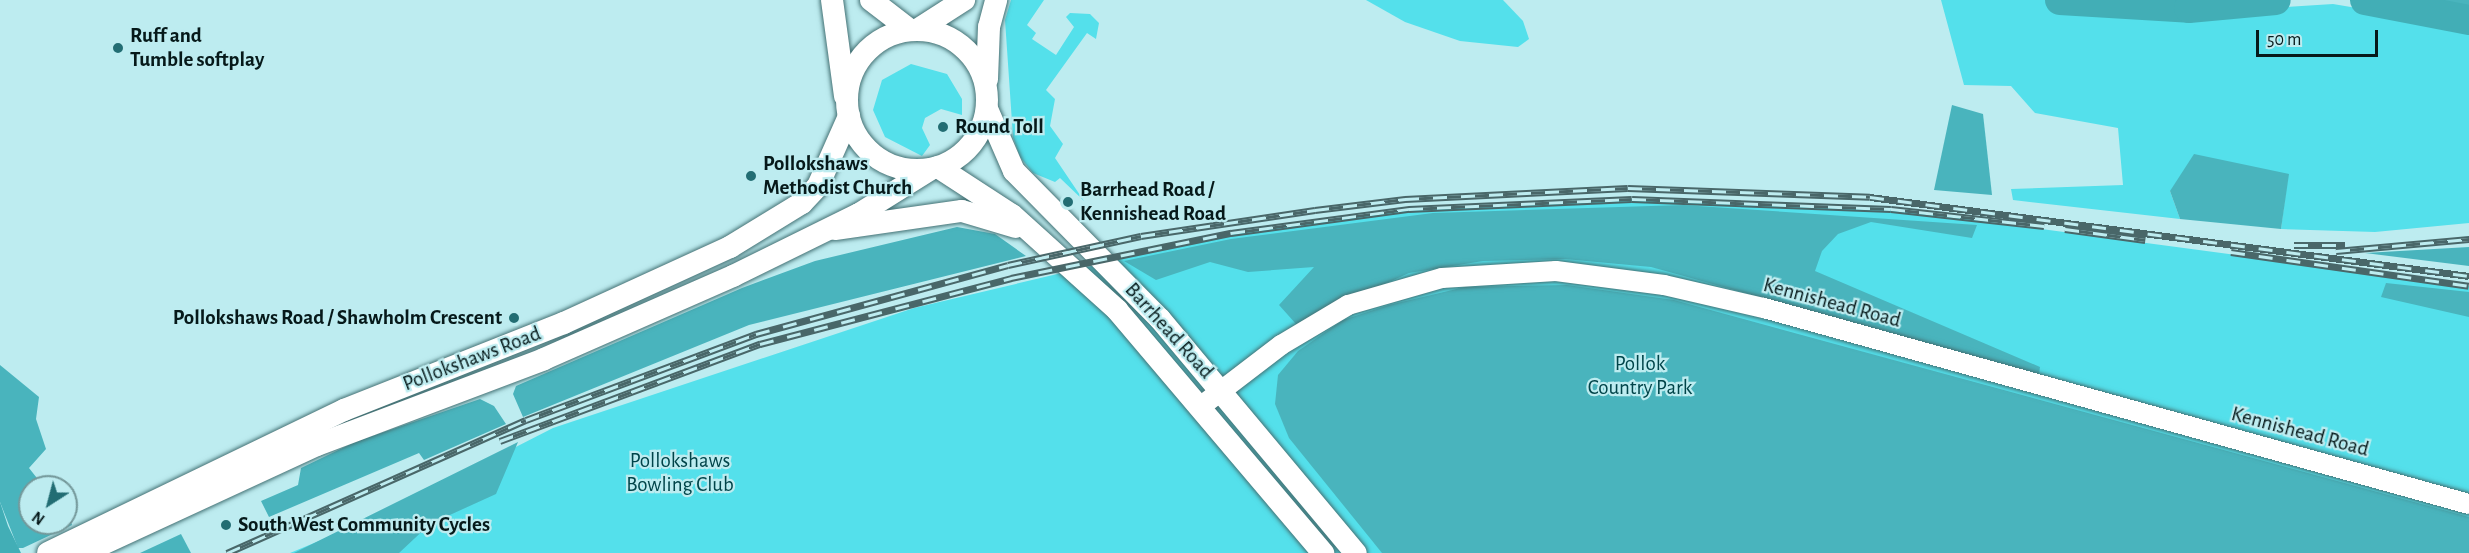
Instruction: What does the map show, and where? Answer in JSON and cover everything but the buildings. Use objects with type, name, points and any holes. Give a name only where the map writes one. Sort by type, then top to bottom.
[{"type":"main road","points":[[832,0],[848,109],[860,142],[876,157],[899,168],[934,168],[970,147],[987,104],[987,45],[996,0]]},
{"type":"main road","points":[[871,0],[913,30],[945,35],[966,49],[984,79],[987,104]]},
{"type":"main road","points":[[848,109],[861,57],[891,35],[913,30],[964,0]]},
{"type":"main road","name":"Barrhead Road","points":[[987,104],[1005,156],[1025,184],[1222,389],[1356,553]]},
{"type":"main road","name":"Pollokshaws Road","points":[[54,550],[344,410],[655,284],[730,247],[802,203],[818,186],[848,109]]},
{"type":"main road","name":"Pollokshaws Road","points":[[82,553],[317,445],[544,359],[831,229],[934,168]]},
{"type":"main road","name":"Barrhead Road","points":[[934,168],[996,202],[1117,310],[1323,553]]},
{"type":"main road","points":[[831,229],[862,229],[962,211],[994,218],[1039,238]]},
{"type":"street","name":"Kennishead Road","points":[[1200,407],[1305,330],[1369,297],[1442,278],[1556,271],[1664,285],[1764,309],[2469,504]]},
{"type":"green space","points":[[1011,0],[1044,0],[1027,25],[1036,33],[1032,39],[1056,55],[1074,27],[1066,17],[1070,13],[1090,14],[1099,23],[1096,39],[1087,33],[1046,90],[1055,99],[1050,126],[1063,144],[1055,158],[1084,201],[1060,178],[1055,182],[1033,173],[1020,157],[1013,137],[1005,20]]},
{"type":"green space","points":[[1366,0],[1503,0],[1523,21],[1529,39],[1518,47],[1460,41],[1405,22]]},
{"type":"green space","points":[[1941,0],[2059,0],[2188,13],[2333,4],[2469,27],[2469,223],[2375,232],[2281,229],[2288,174],[2170,191],[2180,219],[2013,200],[2011,189],[2123,185],[2118,128],[2035,113],[2011,86],[1964,85]]},
{"type":"green space","points":[[2391,0],[2469,0],[2469,16],[2447,10]]},
{"type":"green space","points":[[911,64],[947,74],[962,99],[962,115],[941,109],[925,118],[922,128],[930,145],[922,156],[885,137],[873,110],[882,80]]},
{"type":"green space","points":[[1952,105],[1983,114],[1992,195],[1934,190]]},
{"type":"green space","points":[[2194,154],[2289,174],[2281,229],[2180,219],[2170,191]]},
{"type":"green space","name":"Pollok Country Park","points":[[1632,199],[1891,209],[2469,286],[2469,553],[290,553],[389,512],[553,428],[914,308],[1231,233],[1409,209]]},
{"type":"green space","points":[[1683,205],[1977,225],[1972,238],[1871,222],[1838,234],[1822,251],[1815,271],[2040,367],[2039,374],[1651,267],[1565,259],[1483,261],[1409,273],[1296,324],[1279,305],[1314,267],[1248,272],[1210,262],[1156,280],[1124,261],[1231,239],[1433,213]]},
{"type":"green space","points":[[957,227],[995,234],[1026,256],[749,325],[523,417],[513,394],[516,386],[742,288],[815,261]]},
{"type":"green space","points":[[2469,247],[2469,266],[2365,253]]},
{"type":"green space","points":[[2386,283],[2469,292],[2469,317],[2381,297]]},
{"type":"green space","points":[[1567,285],[1674,300],[2469,517],[2469,553],[1382,553],[1289,438],[1275,404],[1278,375],[1298,351],[1343,320],[1389,305],[1465,287]]},
{"type":"green space","points":[[0,365],[39,397],[36,419],[46,449],[29,468],[35,475],[18,475],[18,535],[51,535],[23,548],[18,548],[0,502]]},
{"type":"green space","points":[[480,399],[494,406],[506,424],[424,460],[419,453],[269,517],[261,501],[298,485],[301,468],[355,442]]},
{"type":"green space","points":[[518,442],[496,494],[430,524],[399,553],[294,553]]},
{"type":"green space","points":[[181,534],[191,553],[140,553]]},
{"type":"shaded area","points":[[0,502],[8,526],[21,553],[0,553]]},
{"type":"waterway","points":[[2060,0],[2189,8],[2276,0]]},
{"type":"waterway","points":[[2365,0],[2469,20]]},
{"type":"railway","points":[[227,553],[526,420],[756,334],[1008,265],[1141,236],[1315,210],[1405,199],[1628,188],[1870,197],[2469,276]]},
{"type":"railway","points":[[500,441],[760,344],[1011,278],[1231,233],[1409,209],[1632,199],[1891,209],[2044,226]]},
{"type":"railway","points":[[2065,229],[2145,240]]},
{"type":"railway","points":[[2336,251],[2469,239]]},
{"type":"railway","points":[[2294,245],[2345,245]]},
{"type":"railway","points":[[2231,252],[2469,286]]},
{"type":"place","name":"Ruff and Tumble softplay","points":[[118,48]]},
{"type":"place","name":"Round Toll","points":[[943,127]]},
{"type":"place","name":"Pollokshaws Methodist Church","points":[[751,176]]},
{"type":"place","name":"Barrhead Road / Kennishead Road","points":[[1068,202]]},
{"type":"place","name":"Pollokshaws Road / Shawholm Crescent","points":[[514,318]]},
{"type":"place","name":"South West Community Cycles","points":[[226,525]]},
{"type":"park label","name":"Pollokshaws Bowling Club","points":[[680,473]]}]
